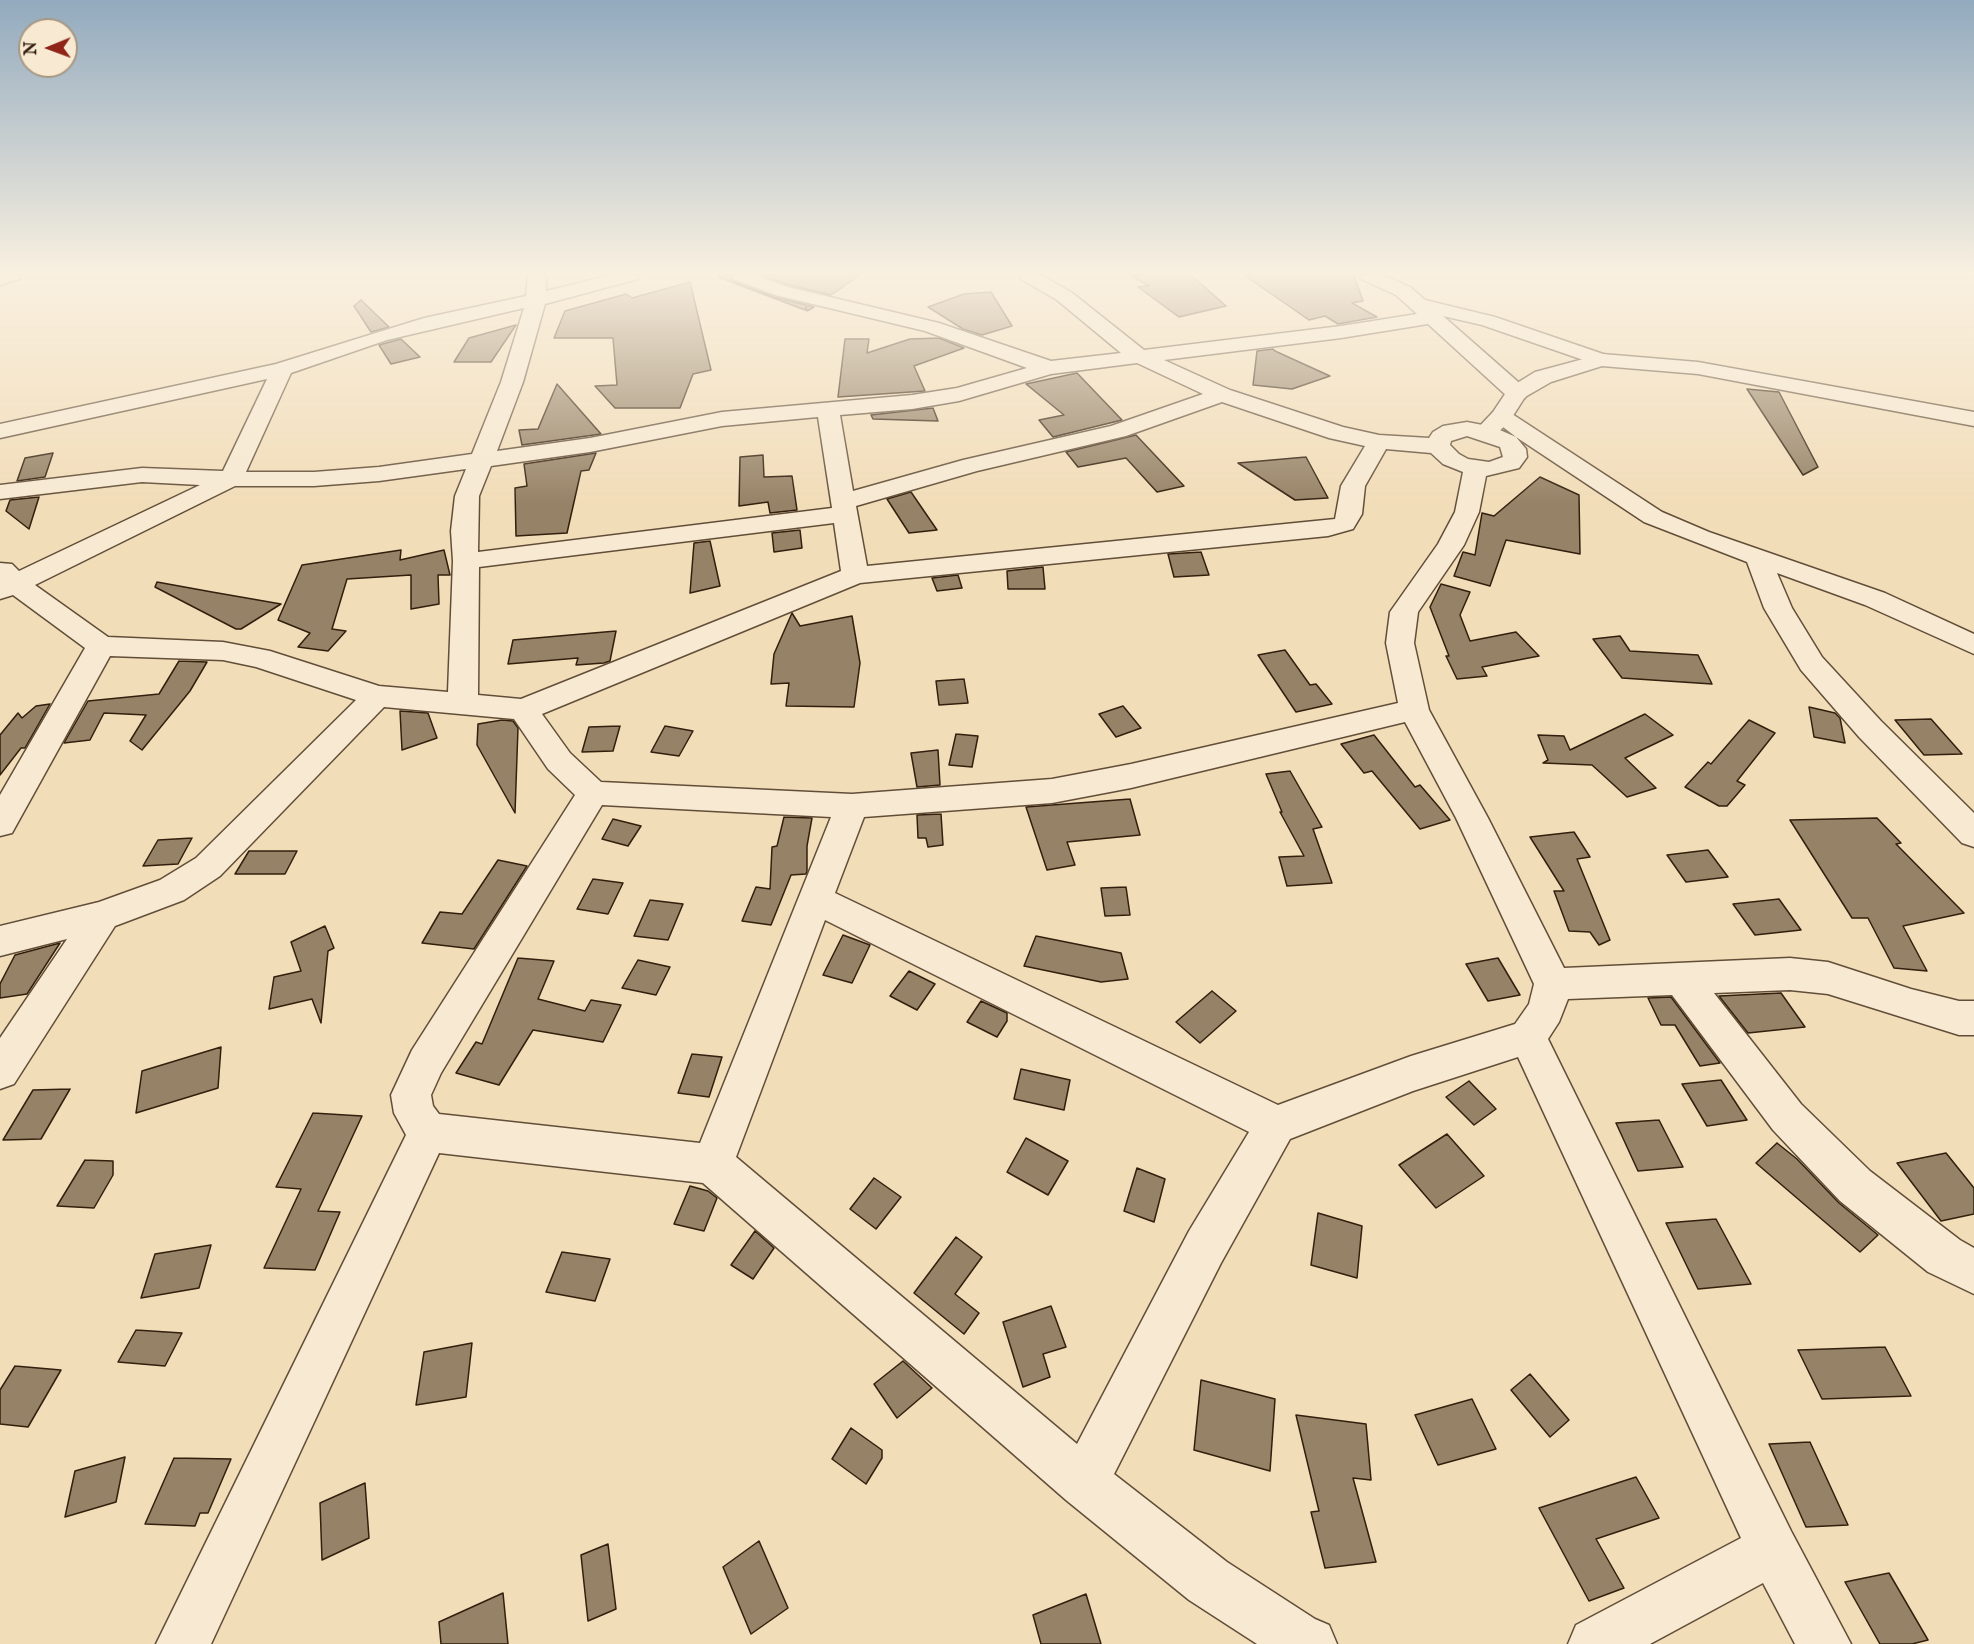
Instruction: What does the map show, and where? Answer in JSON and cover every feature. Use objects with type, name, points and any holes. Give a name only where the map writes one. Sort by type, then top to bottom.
[{"type":"street","points":[[0,431],[282,369],[334,352]]},
{"type":"street","points":[[463,704],[466,561],[464,531],[467,496],[505,403],[520,352]]},
{"type":"street","points":[[1003,352],[1049,368]]},
{"type":"street","points":[[1133,352],[1222,395],[1294,420],[1379,442],[1438,446],[1451,459],[1487,439]]},
{"type":"street","points":[[0,492],[142,475],[231,479],[314,479],[379,474],[601,443],[722,419],[762,414],[828,411],[959,394],[1049,368],[1174,352]]},
{"type":"street","points":[[1471,352],[1517,393]]},
{"type":"street","points":[[1578,352],[1602,360],[1698,368],[1752,377],[1974,419]]},
{"type":"street","points":[[1084,1482],[1205,1248],[1276,1125],[1411,1074],[1527,1037],[1546,1010],[1553,984],[1472,818],[1414,710],[1400,643],[1404,612],[1451,545],[1467,512],[1487,439],[1517,393],[1543,377],[1602,360]]},
{"type":"street","points":[[5,580],[231,479],[282,369]]},
{"type":"street","points":[[466,561],[844,508],[971,465],[1118,431],[1222,395]]},
{"type":"street","points":[[828,411],[855,574]]},
{"type":"street","points":[[1438,446],[1441,437],[1451,431],[1467,429],[1653,517],[1758,558],[1875,598],[1974,645]]},
{"type":"street","points":[[5,580],[101,646],[223,651],[260,658],[377,696],[523,710],[855,574],[1328,528],[1344,524],[1350,514],[1353,486],[1379,442]]},
{"type":"street","points":[[1758,558],[1778,608],[1811,663],[1878,738],[1974,834]]},
{"type":"street","points":[[0,824],[101,646]]},
{"type":"street","points":[[0,941],[102,916],[172,890],[208,867],[377,696]]},
{"type":"street","points":[[523,710],[559,761],[593,793],[852,806],[1052,790],[1131,776],[1414,710]]},
{"type":"street","points":[[593,793],[426,1062],[411,1095],[414,1113],[428,1132],[712,1164],[1084,1482],[1208,1581],[1299,1640],[1310,1644]]},
{"type":"street","points":[[712,1164],[852,806]]},
{"type":"street","points":[[816,900],[1276,1125]]},
{"type":"street","points":[[0,1071],[102,916]]},
{"type":"street","points":[[1553,984],[1790,974],[1828,978],[1911,1005],[1959,1018],[1974,1018]]},
{"type":"street","points":[[1681,978],[1787,1117],[1855,1186],[1944,1256],[1974,1272]]},
{"type":"street","points":[[1527,1037],[1773,1549],[1824,1644]]},
{"type":"street","points":[[183,1644],[428,1132]]},
{"type":"street","points":[[1594,1644],[1773,1549]]},
{"type":"building","points":[[383,352],[414,352],[420,357],[391,364]]},
{"type":"building","points":[[460,352],[498,352],[491,362],[454,362]]},
{"type":"building","points":[[614,352],[707,352],[711,370],[693,374],[680,408],[615,408],[595,386],[617,385]]},
{"type":"building","points":[[843,352],[954,352],[914,366],[925,391],[838,397]]},
{"type":"building","points":[[1257,352],[1277,352],[1330,376],[1292,389],[1253,385]]},
{"type":"building","points":[[1077,373],[1122,420],[1053,437],[1039,420],[1064,415],[1026,384]]},
{"type":"building","points":[[557,384],[601,434],[522,445],[519,430],[538,429]]},
{"type":"building","points":[[1747,389],[1779,392],[1818,467],[1803,475]]},
{"type":"building","points":[[933,408],[938,421],[873,419],[871,415]]},
{"type":"building","points":[[1136,435],[1184,486],[1157,492],[1126,458],[1078,467],[1066,452]]},
{"type":"building","points":[[53,453],[45,477],[17,481],[25,458]]},
{"type":"building","points":[[596,453],[589,470],[581,471],[567,533],[516,536],[515,488],[527,486],[524,464]]},
{"type":"building","points":[[763,455],[764,477],[792,476],[797,510],[770,513],[768,502],[739,506],[740,457]]},
{"type":"building","points":[[1306,457],[1328,498],[1295,500],[1238,463]]},
{"type":"building","points":[[1540,477],[1579,495],[1580,554],[1506,540],[1490,586],[1454,576],[1463,552],[1475,555],[1482,513],[1494,516]]},
{"type":"building","points":[[911,492],[937,530],[909,533],[887,499]]},
{"type":"building","points":[[39,497],[29,529],[6,511],[10,500]]},
{"type":"building","points":[[800,530],[802,548],[774,552],[772,533]]},
{"type":"building","points":[[710,541],[720,586],[690,593],[694,543]]},
{"type":"building","points":[[401,550],[400,560],[444,550],[450,575],[438,575],[439,604],[411,609],[411,575],[347,579],[332,629],[346,631],[328,651],[298,647],[310,633],[278,620],[302,565]]},
{"type":"building","points":[[1201,552],[1209,575],[1174,577],[1168,554]]},
{"type":"building","points":[[1043,567],[1045,589],[1008,589],[1007,571]]},
{"type":"building","points":[[958,575],[962,588],[937,591],[932,578]]},
{"type":"building","points":[[157,582],[281,604],[241,629],[236,629],[155,587]]},
{"type":"building","points":[[1441,584],[1470,592],[1460,615],[1470,641],[1516,632],[1539,656],[1482,667],[1487,676],[1457,679],[1446,656],[1449,656],[1430,607]]},
{"type":"building","points":[[792,613],[800,626],[852,616],[860,663],[854,707],[786,706],[789,683],[771,684],[774,654]]},
{"type":"building","points":[[616,631],[610,661],[604,663],[576,665],[578,658],[508,664],[513,640]]},
{"type":"building","points":[[1620,636],[1630,651],[1698,655],[1712,684],[1622,678],[1593,639]]},
{"type":"building","points":[[1285,650],[1310,685],[1316,684],[1332,704],[1296,712],[1258,655]]},
{"type":"building","points":[[179,661],[207,662],[190,691],[142,750],[130,741],[146,715],[104,713],[90,740],[64,743],[88,701],[159,694]]},
{"type":"building","points":[[964,679],[968,703],[939,705],[936,681]]},
{"type":"building","points":[[50,704],[25,748],[21,748],[0,775],[0,735],[18,713],[22,718],[36,706]]},
{"type":"building","points":[[1123,706],[1141,728],[1116,737],[1099,714]]},
{"type":"building","points":[[1809,707],[1835,713],[1840,718],[1845,743],[1814,737]]},
{"type":"building","points":[[400,711],[428,713],[437,738],[402,750]]},
{"type":"building","points":[[1645,714],[1673,735],[1625,758],[1656,788],[1627,797],[1592,765],[1543,763],[1548,760],[1538,735],[1564,736],[1570,750]]},
{"type":"building","points":[[1931,719],[1962,754],[1924,755],[1895,720]]},
{"type":"building","points":[[502,720],[513,721],[518,728],[515,813],[477,745],[478,724]]},
{"type":"building","points":[[1749,720],[1775,733],[1737,781],[1745,785],[1727,806],[1719,806],[1685,787],[1708,762],[1711,764]]},
{"type":"building","points":[[620,726],[613,751],[582,752],[589,727]]},
{"type":"building","points":[[665,726],[693,731],[679,756],[651,752]]},
{"type":"building","points":[[956,734],[978,736],[972,767],[949,765]]},
{"type":"building","points":[[1374,735],[1415,787],[1420,785],[1450,820],[1420,829],[1372,771],[1364,773],[1341,744]]},
{"type":"building","points":[[938,750],[940,785],[917,787],[911,753]]},
{"type":"building","points":[[1290,771],[1322,827],[1313,829],[1332,883],[1287,886],[1279,857],[1304,856],[1280,812],[1282,812],[1266,774]]},
{"type":"building","points":[[1130,799],[1140,835],[1067,842],[1075,865],[1047,870],[1026,807]]},
{"type":"building","points":[[941,814],[943,845],[928,847],[926,838],[918,838],[917,815]]},
{"type":"building","points":[[784,817],[812,818],[807,846],[806,874],[791,875],[771,925],[742,921],[756,887],[770,889],[772,847],[777,846]]},
{"type":"building","points":[[1877,818],[1901,843],[1896,844],[1964,913],[1903,926],[1927,971],[1894,968],[1868,918],[1852,918],[1790,820]]},
{"type":"building","points":[[613,819],[641,826],[628,846],[602,839]]},
{"type":"building","points":[[1574,832],[1590,857],[1577,859],[1610,940],[1599,945],[1590,932],[1569,931],[1554,891],[1564,891],[1530,837]]},
{"type":"building","points":[[192,838],[178,864],[143,866],[158,840]]},
{"type":"building","points":[[1708,850],[1728,877],[1686,882],[1667,855]]},
{"type":"building","points":[[249,851],[297,851],[285,874],[235,874]]},
{"type":"building","points":[[498,860],[527,866],[474,949],[422,943],[440,912],[462,914]]},
{"type":"building","points":[[593,879],[623,883],[608,914],[577,909]]},
{"type":"building","points":[[1126,887],[1130,915],[1105,916],[1101,888]]},
{"type":"building","points":[[1779,899],[1801,930],[1755,935],[1733,904]]},
{"type":"building","points":[[650,900],[683,904],[668,940],[634,936]]},
{"type":"building","points":[[325,926],[334,948],[328,951],[321,1023],[312,999],[269,1009],[274,977],[301,971],[291,942]]},
{"type":"building","points":[[843,935],[870,945],[852,983],[823,975]]},
{"type":"building","points":[[1036,936],[1121,953],[1128,979],[1101,982],[1024,966]]},
{"type":"building","points":[[60,943],[27,994],[0,998],[0,984],[15,955]]},
{"type":"building","points":[[518,958],[554,961],[538,999],[585,1011],[591,1000],[621,1005],[603,1042],[533,1030],[499,1085],[456,1073],[476,1042],[482,1044]]},
{"type":"building","points":[[1498,958],[1520,995],[1488,1001],[1466,964]]},
{"type":"building","points":[[638,960],[670,967],[656,995],[622,988]]},
{"type":"building","points":[[909,971],[935,984],[917,1010],[890,996]]},
{"type":"building","points":[[1212,991],[1236,1011],[1200,1043],[1176,1022]]},
{"type":"building","points":[[1781,993],[1805,1027],[1748,1033],[1719,996]]},
{"type":"building","points":[[1671,997],[1720,1063],[1700,1066],[1675,1025],[1661,1025],[1648,998]]},
{"type":"building","points":[[981,1001],[1007,1013],[1007,1021],[997,1037],[967,1022]]},
{"type":"building","points":[[221,1047],[218,1088],[136,1113],[142,1071]]},
{"type":"building","points":[[692,1054],[722,1057],[709,1097],[678,1093]]},
{"type":"building","points":[[1021,1069],[1070,1080],[1064,1110],[1014,1099]]},
{"type":"building","points":[[1721,1080],[1747,1120],[1707,1126],[1682,1084]]},
{"type":"building","points":[[1469,1081],[1496,1109],[1474,1125],[1446,1097]]},
{"type":"building","points":[[70,1089],[41,1139],[3,1140],[33,1090]]},
{"type":"building","points":[[313,1113],[362,1116],[318,1211],[340,1212],[315,1270],[264,1268],[301,1189],[276,1187]]},
{"type":"building","points":[[1659,1120],[1683,1167],[1638,1171],[1616,1123]]},
{"type":"building","points":[[1447,1134],[1484,1176],[1436,1208],[1399,1165]]},
{"type":"building","points":[[1026,1138],[1068,1161],[1048,1195],[1007,1172]]},
{"type":"building","points":[[1777,1143],[1797,1159],[1839,1203],[1878,1235],[1860,1252],[1756,1163]]},
{"type":"building","points":[[1946,1153],[1974,1188],[1974,1214],[1941,1221],[1897,1163]]},
{"type":"building","points":[[85,1160],[113,1161],[113,1175],[94,1208],[57,1206]]},
{"type":"building","points":[[1137,1168],[1165,1179],[1154,1222],[1124,1211]]},
{"type":"building","points":[[874,1178],[901,1197],[876,1229],[850,1209]]},
{"type":"building","points":[[690,1186],[708,1191],[717,1198],[704,1231],[674,1224]]},
{"type":"building","points":[[1318,1213],[1362,1226],[1357,1278],[1311,1265]]},
{"type":"building","points":[[1716,1219],[1751,1284],[1698,1289],[1666,1223]]},
{"type":"building","points":[[755,1231],[774,1248],[753,1279],[731,1265]]},
{"type":"building","points":[[956,1237],[982,1257],[955,1294],[979,1313],[964,1334],[914,1293]]},
{"type":"building","points":[[211,1245],[199,1288],[141,1298],[155,1254]]},
{"type":"building","points":[[562,1252],[610,1259],[595,1301],[546,1292]]},
{"type":"building","points":[[1051,1306],[1066,1347],[1043,1354],[1050,1377],[1023,1387],[1003,1322]]},
{"type":"building","points":[[136,1330],[182,1333],[165,1366],[118,1362]]},
{"type":"building","points":[[472,1343],[466,1397],[416,1405],[424,1352]]},
{"type":"building","points":[[1885,1347],[1911,1396],[1822,1399],[1798,1350]]},
{"type":"building","points":[[903,1361],[932,1388],[897,1418],[874,1384]]},
{"type":"building","points":[[15,1366],[61,1370],[28,1427],[0,1424],[0,1390]]},
{"type":"building","points":[[1530,1374],[1569,1420],[1550,1437],[1511,1390]]},
{"type":"building","points":[[1201,1380],[1275,1399],[1270,1471],[1194,1450]]},
{"type":"building","points":[[1472,1399],[1496,1449],[1438,1465],[1415,1415]]},
{"type":"building","points":[[1296,1415],[1366,1424],[1371,1480],[1353,1478],[1376,1562],[1325,1568],[1311,1512],[1319,1511]]},
{"type":"building","points":[[851,1428],[882,1450],[882,1458],[866,1484],[832,1459]]},
{"type":"building","points":[[1810,1442],[1848,1525],[1806,1527],[1769,1444]]},
{"type":"building","points":[[125,1457],[116,1502],[65,1517],[75,1471]]},
{"type":"building","points":[[174,1458],[231,1459],[208,1513],[200,1513],[195,1526],[145,1524]]},
{"type":"building","points":[[1636,1477],[1659,1518],[1596,1539],[1624,1588],[1589,1601],[1539,1508]]},
{"type":"building","points":[[365,1483],[369,1538],[322,1560],[320,1503]]},
{"type":"building","points":[[759,1541],[788,1608],[751,1634],[723,1567]]},
{"type":"building","points":[[608,1544],[616,1609],[588,1621],[581,1555]]},
{"type":"building","points":[[1889,1573],[1928,1640],[1912,1644],[1880,1644],[1845,1582]]},
{"type":"building","points":[[503,1593],[508,1644],[441,1644],[439,1622]]},
{"type":"building","points":[[1086,1594],[1101,1644],[1041,1644],[1033,1615]]}]
